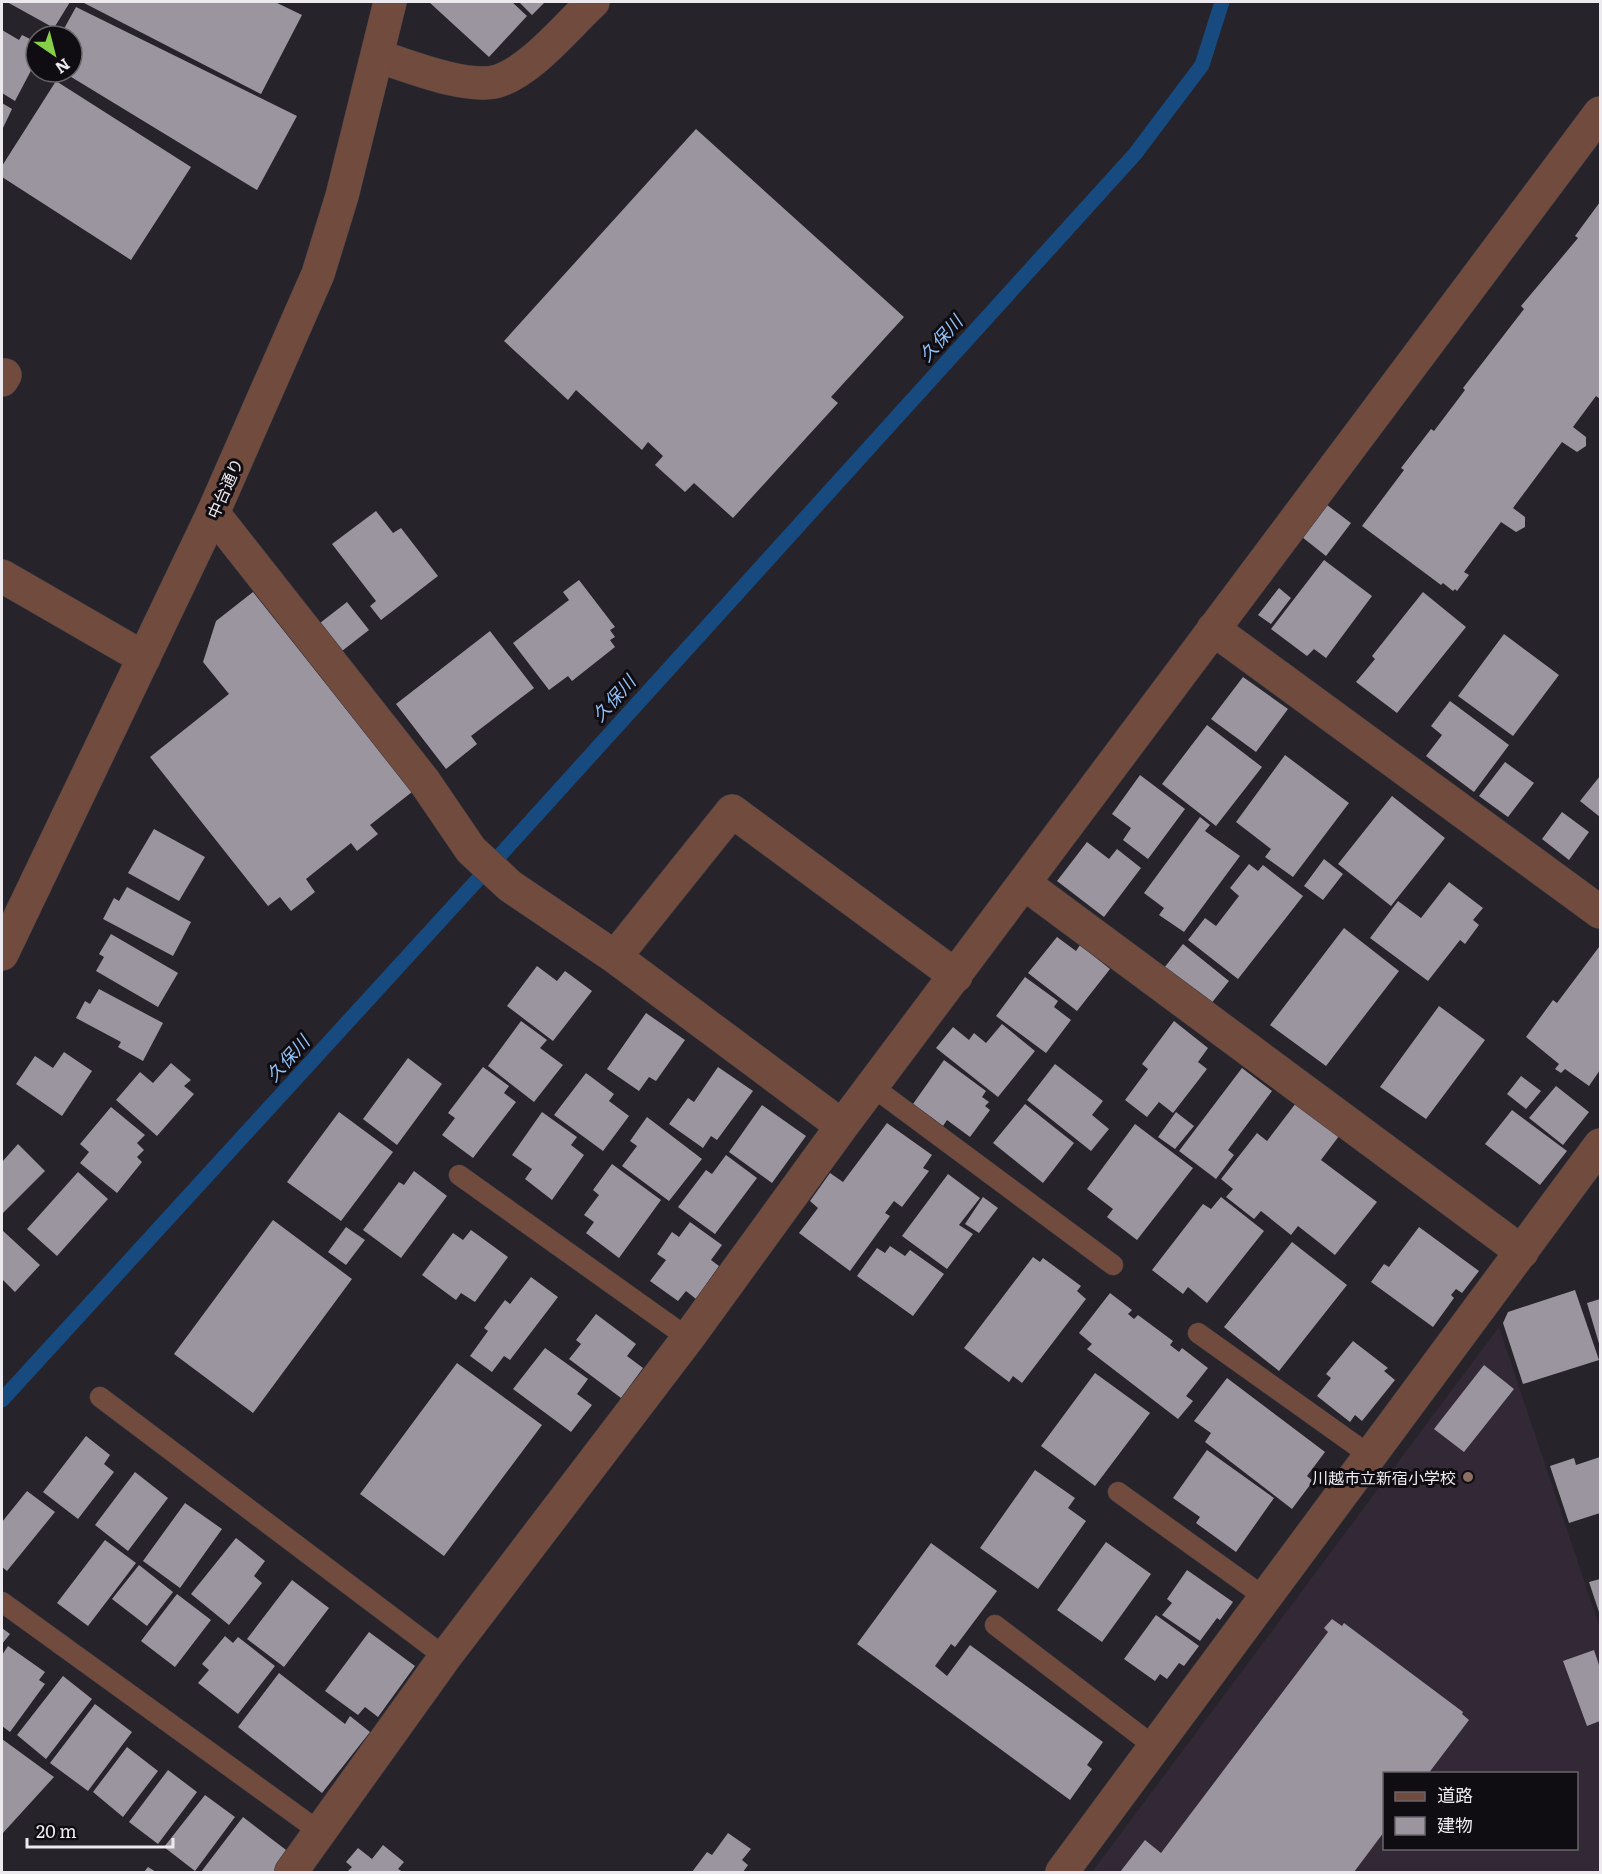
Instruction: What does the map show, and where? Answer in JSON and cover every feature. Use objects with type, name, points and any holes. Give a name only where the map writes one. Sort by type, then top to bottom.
[{"type":"street","name":"中台通り","points":[[2,954],[213,513],[318,274],[342,196],[390,2]]},
{"type":"street","points":[[378,56],[452,80],[497,81],[523,68],[593,2]]},
{"type":"street","points":[[291,1872],[445,1657],[688,1338],[842,1126],[1600,113]]},
{"type":"street","points":[[213,513],[424,781],[471,850],[510,886],[615,957],[842,1126]]},
{"type":"street","points":[[2,576],[144,658]]},
{"type":"street","points":[[1213,629],[1600,912]]},
{"type":"street","points":[[615,957],[732,811],[956,976]]},
{"type":"street","points":[[1025,884],[1522,1252]]},
{"type":"street","points":[[1062,1872],[1372,1457],[1600,1144]]},
{"type":"lane","points":[[873,1087],[1113,1265]]},
{"type":"lane","points":[[459,1175],[688,1338]]},
{"type":"lane","points":[[1198,1333],[1372,1457]]},
{"type":"lane","points":[[100,1397],[445,1657]]},
{"type":"lane","points":[[1118,1492],[1267,1599]]},
{"type":"lane","points":[[2,1602],[320,1832]]},
{"type":"lane","points":[[995,1625],[1155,1747]]},
{"type":"shaded area","name":"川越市立新宿小学校","points":[[1499,1327],[1600,1628],[1600,1872],[1092,1872]]},
{"type":"building","points":[[7,2],[70,2],[56,24],[47,24]]},
{"type":"building","points":[[82,2],[275,2],[302,15],[261,94]]},
{"type":"building","points":[[429,2],[512,2],[527,16],[489,57]]},
{"type":"building","points":[[519,2],[545,2],[532,15]]},
{"type":"building","points":[[76,7],[297,116],[257,190],[83,84],[84,24],[67,24]]},
{"type":"building","points":[[2,30],[19,40],[22,35],[24,36],[24,84],[15,101],[2,93]]},
{"type":"building","points":[[54,84],[61,84],[191,167],[131,260],[2,177],[2,166]]},
{"type":"building","points":[[2,103],[12,109],[2,130]]},
{"type":"building","points":[[696,129],[904,317],[831,397],[838,403],[733,518],[694,483],[685,492],[655,465],[663,456],[648,442],[642,450],[576,390],[568,400],[504,341]]},
{"type":"building","points":[[1600,202],[1600,399],[1596,396],[1573,427],[1586,437],[1586,446],[1577,452],[1562,442],[1513,508],[1525,517],[1525,527],[1516,532],[1501,522],[1464,572],[1469,575],[1457,591],[1455,589],[1453,591],[1443,583],[1441,585],[1362,526],[1404,470],[1401,468],[1431,429],[1434,431],[1465,390],[1463,388],[1524,309],[1521,306],[1578,238],[1575,236]]},
{"type":"building","points":[[1327,505],[1351,523],[1326,556],[1302,537]]},
{"type":"building","points":[[376,511],[393,533],[401,528],[438,576],[381,620],[370,606],[376,601],[332,544]]},
{"type":"building","points":[[1324,560],[1372,596],[1326,658],[1314,649],[1307,656],[1271,629]]},
{"type":"building","points":[[579,580],[615,627],[610,630],[615,637],[610,640],[615,647],[572,681],[568,676],[549,690],[513,643],[569,600],[563,592]]},
{"type":"building","points":[[1279,588],[1291,598],[1271,624],[1258,615]]},
{"type":"building","points":[[253,592],[412,792],[370,825],[378,834],[357,851],[351,843],[306,879],[315,892],[291,911],[280,897],[268,906],[150,757],[229,694],[203,662],[216,621]]},
{"type":"building","points":[[1423,592],[1466,627],[1397,713],[1356,682],[1375,659],[1372,656]]},
{"type":"building","points":[[347,602],[369,630],[342,651],[320,623]]},
{"type":"building","points":[[490,631],[534,688],[471,736],[477,744],[446,769],[396,704]]},
{"type":"building","points":[[1504,634],[1559,675],[1513,736],[1458,696]]},
{"type":"building","points":[[1243,677],[1288,709],[1256,752],[1211,719]]},
{"type":"building","points":[[1450,701],[1509,745],[1474,792],[1426,756],[1442,735],[1431,726]]},
{"type":"building","points":[[1207,725],[1262,767],[1216,826],[1162,784]]},
{"type":"building","points":[[1285,755],[1349,803],[1293,877],[1265,857],[1271,849],[1236,822]]},
{"type":"building","points":[[1505,762],[1534,783],[1508,817],[1479,796]]},
{"type":"building","points":[[1140,775],[1185,809],[1148,859],[1123,840],[1131,828],[1112,814]]},
{"type":"building","points":[[1600,776],[1600,817],[1580,801]]},
{"type":"building","points":[[1392,796],[1445,838],[1391,906],[1338,864]]},
{"type":"building","points":[[1562,812],[1589,832],[1569,860],[1542,839]]},
{"type":"building","points":[[1200,817],[1210,825],[1205,831],[1240,856],[1184,932],[1159,915],[1164,908],[1144,893]]},
{"type":"building","points":[[154,829],[205,857],[179,901],[128,873]]},
{"type":"building","points":[[1087,842],[1109,859],[1117,849],[1141,868],[1104,917],[1057,881]]},
{"type":"building","points":[[1324,859],[1343,874],[1323,900],[1304,886]]},
{"type":"building","points":[[1249,864],[1258,871],[1263,865],[1303,896],[1238,979],[1188,940],[1205,918],[1216,926],[1239,896],[1230,888]]},
{"type":"building","points":[[1449,882],[1483,908],[1473,920],[1479,925],[1465,944],[1460,940],[1428,981],[1370,938],[1398,901],[1421,918]]},
{"type":"building","points":[[127,887],[191,922],[173,956],[103,919],[114,898],[119,901]]},
{"type":"building","points":[[1344,928],[1399,971],[1326,1066],[1270,1025]]},
{"type":"building","points":[[111,934],[178,973],[158,1007],[96,971],[104,957],[99,954]]},
{"type":"building","points":[[1057,937],[1076,951],[1080,945],[1110,969],[1077,1011],[1028,973]]},
{"type":"building","points":[[1183,944],[1229,981],[1210,1005],[1164,968]]},
{"type":"building","points":[[1599,947],[1600,1070],[1589,1086],[1565,1069],[1561,1073],[1555,1069],[1559,1064],[1526,1037],[1553,1000],[1557,1003]]},
{"type":"building","points":[[537,966],[557,981],[565,971],[592,991],[553,1041],[507,1006]]},
{"type":"building","points":[[1025,977],[1058,1001],[1054,1007],[1071,1020],[1046,1053],[996,1016]]},
{"type":"building","points":[[99,989],[163,1023],[143,1061],[118,1047],[121,1042],[76,1018],[85,1001],[90,1004]]},
{"type":"building","points":[[1439,1006],[1485,1040],[1426,1119],[1380,1087]]},
{"type":"building","points":[[646,1013],[685,1040],[656,1081],[649,1077],[639,1091],[607,1069]]},
{"type":"building","points":[[521,1021],[547,1040],[540,1048],[563,1065],[534,1102],[488,1066]]},
{"type":"building","points":[[1174,1021],[1208,1048],[1198,1062],[1207,1069],[1173,1113],[1159,1102],[1147,1117],[1125,1100],[1148,1069],[1142,1064]]},
{"type":"building","points":[[1002,1024],[1035,1051],[998,1097],[936,1048],[953,1027],[969,1040],[974,1033],[986,1043]]},
{"type":"building","points":[[64,1052],[92,1071],[62,1116],[16,1084],[35,1056],[53,1068]]},
{"type":"building","points":[[408,1058],[442,1084],[397,1145],[363,1119]]},
{"type":"building","points":[[944,1060],[986,1091],[982,1097],[989,1102],[985,1106],[990,1110],[970,1137],[947,1120],[943,1126],[913,1104]]},
{"type":"building","points":[[171,1063],[191,1080],[184,1086],[194,1094],[157,1136],[116,1100],[140,1072],[153,1083]]},
{"type":"building","points":[[1055,1064],[1103,1101],[1092,1115],[1109,1129],[1091,1151],[1027,1100]]},
{"type":"building","points":[[483,1067],[509,1086],[504,1093],[516,1102],[473,1158],[442,1135],[455,1118],[448,1113]]},
{"type":"building","points":[[718,1067],[753,1091],[717,1140],[711,1136],[703,1148],[669,1124],[688,1098],[694,1102]]},
{"type":"building","points":[[1242,1068],[1272,1091],[1228,1150],[1234,1155],[1216,1179],[1179,1151]]},
{"type":"building","points":[[586,1073],[614,1094],[609,1101],[629,1116],[603,1151],[554,1115]]},
{"type":"building","points":[[1521,1076],[1541,1091],[1526,1109],[1507,1094]]},
{"type":"building","points":[[1556,1086],[1589,1112],[1563,1145],[1529,1118]]},
{"type":"building","points":[[1296,1103],[1339,1136],[1321,1160],[1377,1202],[1335,1255],[1298,1226],[1291,1235],[1261,1211],[1254,1219],[1226,1197],[1233,1189],[1221,1179],[1257,1133],[1267,1141]]},
{"type":"building","points":[[1025,1104],[1074,1143],[1043,1183],[993,1143]]},
{"type":"building","points":[[762,1105],[806,1136],[772,1183],[729,1152]]},
{"type":"building","points":[[111,1107],[145,1135],[137,1143],[144,1150],[137,1157],[142,1162],[117,1193],[80,1163],[89,1152],[80,1144]]},
{"type":"building","points":[[1512,1110],[1567,1151],[1540,1185],[1485,1144]]},
{"type":"building","points":[[339,1112],[393,1152],[341,1221],[287,1182]]},
{"type":"building","points":[[542,1112],[577,1137],[571,1145],[584,1155],[552,1200],[525,1179],[532,1169],[512,1155]]},
{"type":"building","points":[[1176,1112],[1194,1126],[1175,1149],[1158,1137]]},
{"type":"building","points":[[647,1117],[702,1159],[669,1201],[622,1166],[637,1146],[630,1141]]},
{"type":"building","points":[[887,1123],[932,1155],[923,1168],[929,1171],[902,1207],[894,1201],[885,1213],[890,1216],[850,1271],[799,1233],[818,1208],[810,1201],[830,1173],[843,1182]]},
{"type":"building","points":[[1135,1124],[1193,1168],[1137,1240],[1107,1217],[1113,1209],[1087,1189]]},
{"type":"building","points":[[18,1144],[45,1171],[2,1214],[2,1162]]},
{"type":"building","points":[[726,1155],[757,1178],[715,1234],[678,1207],[706,1170],[712,1174]]},
{"type":"building","points":[[612,1164],[661,1200],[619,1258],[586,1233],[594,1222],[584,1215],[599,1195],[593,1190]]},
{"type":"building","points":[[414,1171],[447,1196],[401,1258],[363,1230],[399,1182],[404,1185]]},
{"type":"building","points":[[78,1172],[108,1199],[57,1256],[27,1229]]},
{"type":"building","points":[[948,1174],[980,1198],[959,1225],[973,1234],[947,1269],[902,1236]]},
{"type":"building","points":[[983,1197],[998,1208],[979,1233],[965,1224]]},
{"type":"building","points":[[1221,1197],[1264,1231],[1207,1303],[1188,1287],[1183,1294],[1152,1270],[1203,1204],[1211,1209]]},
{"type":"building","points":[[273,1220],[352,1279],[253,1413],[174,1354]]},
{"type":"building","points":[[690,1222],[722,1245],[711,1260],[719,1266],[696,1299],[686,1291],[678,1301],[650,1281],[666,1260],[657,1254],[672,1232],[679,1237]]},
{"type":"building","points":[[346,1227],[365,1240],[346,1265],[328,1252]]},
{"type":"building","points":[[1419,1227],[1479,1271],[1462,1293],[1456,1289],[1451,1295],[1454,1298],[1433,1327],[1371,1282],[1384,1264],[1389,1267]]},
{"type":"building","points":[[2,1230],[40,1265],[15,1292],[2,1279]]},
{"type":"building","points":[[471,1230],[508,1257],[475,1302],[461,1293],[456,1300],[422,1275],[453,1233],[463,1240]]},
{"type":"building","points":[[1292,1242],[1347,1285],[1279,1371],[1224,1327]]},
{"type":"building","points":[[890,1246],[905,1256],[910,1250],[944,1274],[913,1316],[857,1276],[877,1248],[885,1253]]},
{"type":"building","points":[[1033,1257],[1040,1262],[1043,1258],[1081,1286],[1077,1291],[1086,1299],[1022,1383],[1013,1376],[1009,1382],[964,1348]]},
{"type":"building","points":[[531,1277],[558,1297],[510,1360],[504,1356],[492,1372],[470,1356],[488,1331],[484,1328],[505,1300],[510,1304]]},
{"type":"building","points":[[1575,1290],[1599,1360],[1523,1384],[1503,1323],[1508,1312]]},
{"type":"building","points":[[1110,1293],[1132,1310],[1128,1314],[1134,1319],[1138,1315],[1173,1341],[1170,1345],[1179,1352],[1182,1348],[1208,1368],[1186,1396],[1193,1401],[1178,1419],[1087,1349],[1092,1344],[1079,1333]]},
{"type":"building","points":[[1600,1299],[1600,1347],[1587,1303]]},
{"type":"building","points":[[596,1314],[636,1344],[627,1356],[643,1368],[621,1398],[569,1359],[581,1344],[576,1340]]},
{"type":"building","points":[[1353,1341],[1388,1368],[1384,1371],[1395,1380],[1362,1421],[1355,1415],[1350,1422],[1317,1396],[1331,1378],[1326,1374]]},
{"type":"building","points":[[545,1348],[588,1379],[577,1394],[592,1405],[571,1432],[513,1389]]},
{"type":"building","points":[[457,1363],[542,1425],[444,1556],[360,1494]]},
{"type":"building","points":[[1484,1365],[1514,1389],[1464,1452],[1434,1429]]},
{"type":"building","points":[[1095,1373],[1150,1413],[1095,1486],[1041,1446]]},
{"type":"building","points":[[1227,1378],[1325,1452],[1307,1476],[1313,1481],[1292,1509],[1205,1442],[1211,1433],[1194,1421]]},
{"type":"building","points":[[86,1436],[110,1455],[104,1464],[114,1472],[78,1519],[43,1492]]},
{"type":"building","points":[[1207,1450],[1274,1498],[1236,1552],[1196,1523],[1200,1517],[1173,1498]]},
{"type":"building","points":[[1600,1457],[1600,1513],[1569,1523],[1550,1466],[1574,1458],[1576,1465]]},
{"type":"building","points":[[1035,1470],[1075,1498],[1068,1508],[1086,1521],[1038,1589],[980,1548]]},
{"type":"building","points":[[135,1472],[168,1498],[128,1551],[95,1525]]},
{"type":"building","points":[[27,1491],[55,1512],[7,1571],[2,1567],[2,1522]]},
{"type":"building","points":[[185,1503],[222,1529],[180,1588],[143,1561]]},
{"type":"building","points":[[236,1538],[265,1561],[254,1576],[262,1583],[229,1625],[191,1594]]},
{"type":"building","points":[[105,1540],[136,1563],[88,1626],[57,1603]]},
{"type":"building","points":[[1106,1542],[1151,1574],[1102,1642],[1057,1610]]},
{"type":"building","points":[[931,1543],[997,1591],[955,1647],[951,1644],[935,1666],[947,1676],[970,1645],[1103,1742],[1087,1765],[1092,1769],[1070,1800],[857,1644]]},
{"type":"building","points":[[139,1565],[173,1592],[147,1626],[112,1599]]},
{"type":"building","points":[[1187,1570],[1233,1602],[1220,1620],[1217,1618],[1200,1641],[1162,1615],[1172,1603],[1167,1599]]},
{"type":"building","points":[[1600,1579],[1600,1615],[1589,1582]]},
{"type":"building","points":[[292,1580],[329,1608],[284,1667],[247,1639]]},
{"type":"building","points":[[177,1594],[211,1620],[175,1667],[141,1641]]},
{"type":"building","points":[[1156,1615],[1199,1646],[1184,1666],[1179,1663],[1167,1679],[1160,1674],[1155,1681],[1124,1659]]},
{"type":"building","points":[[1332,1619],[1342,1626],[1344,1623],[1463,1712],[1462,1714],[1469,1720],[1430,1772],[1383,1772],[1383,1833],[1354,1872],[1120,1872],[1145,1840],[1161,1853],[1328,1632],[1324,1628]]},
{"type":"building","points":[[2,1628],[10,1634],[2,1644]]},
{"type":"building","points":[[369,1632],[415,1666],[378,1717],[365,1707],[358,1715],[325,1691]]},
{"type":"building","points":[[225,1636],[233,1643],[238,1637],[275,1666],[238,1714],[198,1683],[209,1670],[202,1664]]},
{"type":"building","points":[[8,1646],[45,1672],[39,1680],[45,1684],[10,1732],[2,1726],[2,1655]]},
{"type":"building","points":[[1594,1650],[1600,1668],[1600,1721],[1587,1726],[1563,1661]]},
{"type":"building","points":[[279,1673],[345,1724],[350,1716],[370,1732],[322,1793],[238,1727]]},
{"type":"building","points":[[63,1676],[92,1699],[46,1759],[17,1735]]},
{"type":"building","points":[[95,1704],[132,1732],[88,1791],[50,1763]]},
{"type":"building","points":[[2,1739],[54,1777],[2,1834]]},
{"type":"building","points":[[127,1747],[158,1771],[123,1817],[93,1792]]},
{"type":"building","points":[[168,1770],[197,1792],[158,1844],[129,1822]]},
{"type":"building","points":[[205,1795],[235,1817],[195,1871],[164,1847]]},
{"type":"building","points":[[243,1817],[290,1853],[275,1872],[201,1872]]},
{"type":"building","points":[[728,1833],[751,1849],[742,1860],[748,1865],[743,1872],[692,1872],[707,1852],[712,1855]]},
{"type":"building","points":[[383,1845],[404,1862],[398,1869],[403,1872],[347,1872],[352,1867],[346,1862],[358,1848],[372,1859]]},
{"type":"building","points":[[148,1867],[156,1872],[144,1872]]},
{"type":"waterway","name":"久保川","points":[[2,1400],[503,852],[1135,154],[1202,65],[1222,2]]},
{"type":"place","name":"川越市立新宿小学校","points":[[1468,1477]]}]
